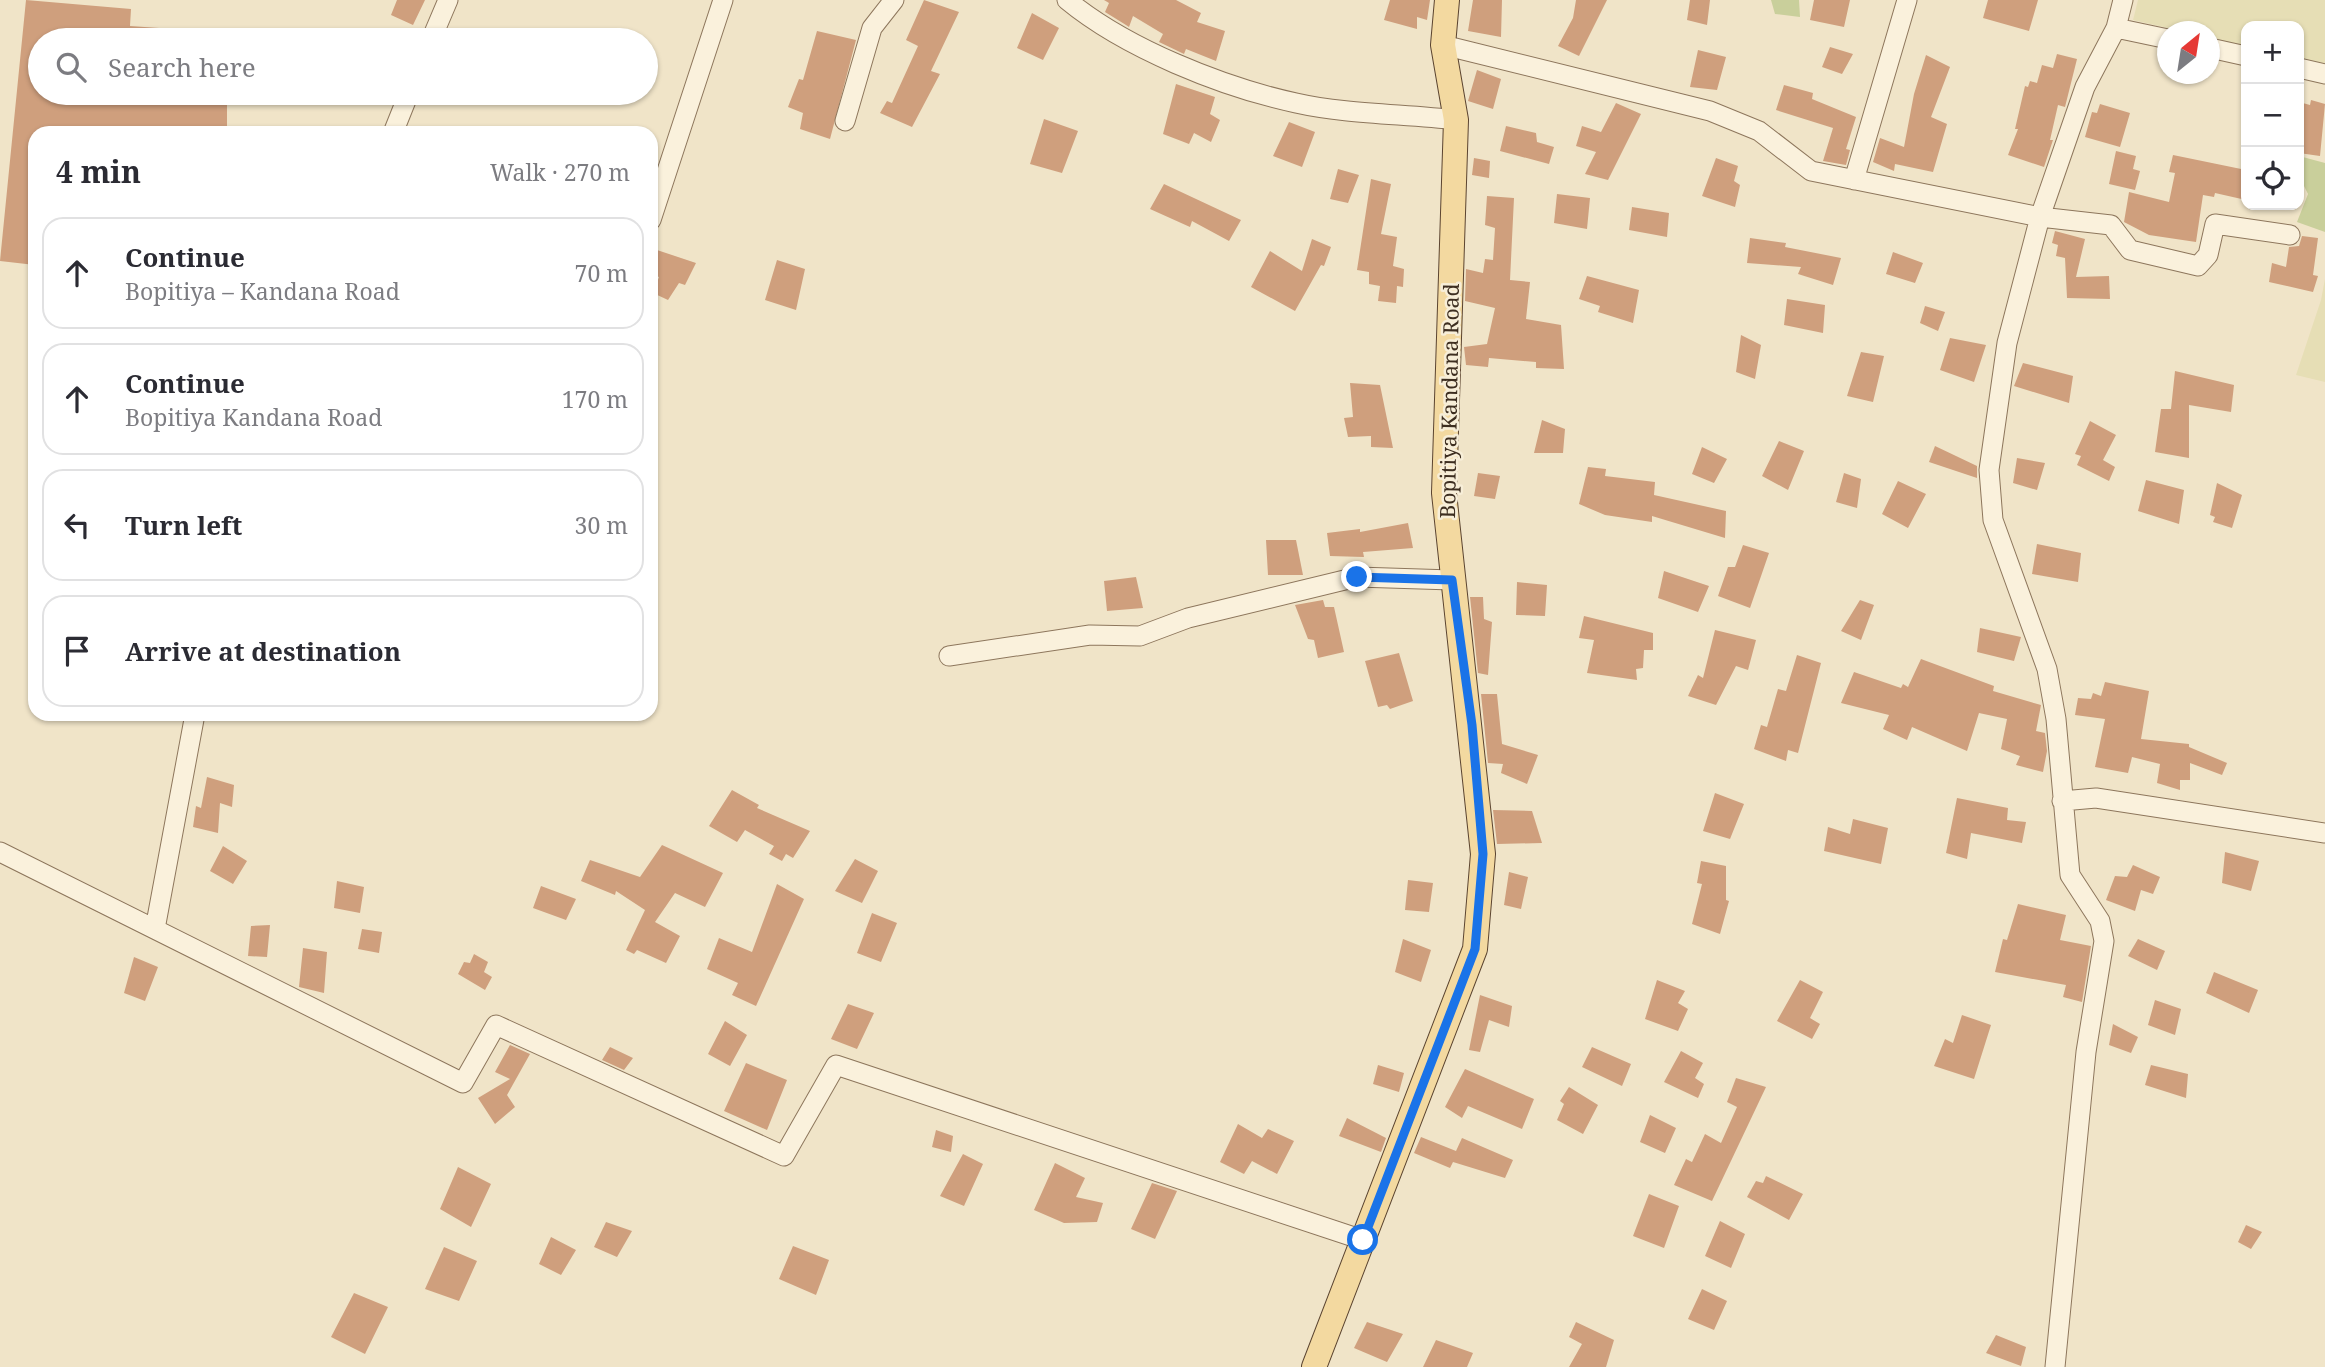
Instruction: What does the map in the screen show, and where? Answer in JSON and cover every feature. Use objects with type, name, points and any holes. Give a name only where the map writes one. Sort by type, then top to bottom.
[{"type":"main road","name":"Bopitiya Kandana Road","points":[[1314,1367],[1388,1182],[1475,949],[1483,854],[1472,725],[1452,580],[1444,493],[1456,120],[1443,45],[1447,0]]},
{"type":"street","points":[[436,28],[448,0]]},
{"type":"street","points":[[658,199],[723,0]]},
{"type":"street","points":[[845,121],[872,28],[894,0]]},
{"type":"street","points":[[1067,0],[1088,17],[1181,66],[1296,103],[1456,120]]},
{"type":"street","points":[[1854,180],[1907,0]]},
{"type":"street","points":[[2055,1367],[2086,1052],[2104,941],[2100,921],[2070,875],[2056,719],[2047,669],[1993,520],[1989,470],[2007,344],[2040,217],[2085,87],[2116,28],[2123,0]]},
{"type":"street","points":[[2116,28],[2157,37]]},
{"type":"street","points":[[1443,45],[1710,111],[1759,131],[1811,171],[2040,217],[2111,225],[2130,250],[2198,266],[2208,255],[2215,224],[2290,235]]},
{"type":"street","points":[[2220,50],[2241,55]]},
{"type":"street","points":[[2304,69],[2325,74]]},
{"type":"street","points":[[396,126],[404,105]]},
{"type":"street","points":[[949,656],[1090,635],[1140,636],[1188,618],[1357,577],[1452,580]]},
{"type":"street","points":[[155,929],[193,721]]},
{"type":"street","points":[[2062,801],[2096,798],[2325,833]]},
{"type":"street","points":[[0,852],[463,1083],[496,1025],[783,1156],[836,1065],[1363,1240]]},
{"type":"shaded area","points":[[2138,0],[2325,0],[2325,66],[2304,61],[2304,21],[2241,21],[2241,46],[2220,40],[2220,21],[2157,21],[2157,26],[2133,20]]},
{"type":"shaded area","points":[[2325,279],[2325,382],[2296,375],[2321,300]]},
{"type":"green space","points":[[1771,0],[1799,0],[1800,17],[1775,14]]},
{"type":"green space","points":[[2304,157],[2325,163],[2325,232],[2297,222],[2304,210],[2308,194],[2304,186]]},
{"type":"building","points":[[26,0],[131,9],[130,26],[159,28],[28,28],[28,105],[227,105],[227,126],[28,126],[28,264],[0,261]]},
{"type":"building","points":[[397,0],[425,0],[413,25],[391,15]]},
{"type":"building","points":[[924,0],[959,12],[931,71],[940,74],[912,127],[880,113],[887,101],[892,103],[918,46],[906,40]]},
{"type":"building","points":[[1104,0],[1176,0],[1201,13],[1197,22],[1225,31],[1216,61],[1186,49],[1184,54],[1159,42],[1163,34],[1133,16],[1129,27],[1105,12],[1109,3]]},
{"type":"building","points":[[1390,0],[1430,0],[1427,20],[1417,17],[1417,29],[1384,20]]},
{"type":"building","points":[[1473,0],[1502,0],[1501,37],[1468,31]]},
{"type":"building","points":[[1576,0],[1607,0],[1579,56],[1558,46],[1573,18]]},
{"type":"building","points":[[1690,0],[1710,0],[1707,25],[1687,20]]},
{"type":"building","points":[[1814,0],[1850,0],[1844,27],[1810,20]]},
{"type":"building","points":[[1988,0],[2038,0],[2029,31],[1983,18]]},
{"type":"building","points":[[1032,13],[1059,28],[1043,60],[1017,48]]},
{"type":"building","points":[[817,31],[856,40],[830,139],[800,129],[803,113],[788,107],[799,79],[803,80]]},
{"type":"building","points":[[1830,47],[1853,54],[1842,74],[1822,67]]},
{"type":"building","points":[[1698,50],[1726,57],[1717,90],[1690,87]]},
{"type":"building","points":[[2057,54],[2077,59],[2065,107],[2058,105],[2050,140],[2053,140],[2044,167],[2008,155],[2018,129],[2015,129],[2025,86],[2028,87],[2030,81],[2037,83],[2042,65],[2053,68]]},
{"type":"building","points":[[1926,55],[1950,67],[1931,117],[1947,124],[1933,172],[1895,164],[1894,171],[1873,162],[1880,138],[1904,147],[1914,94]]},
{"type":"building","points":[[1477,70],[1501,79],[1493,109],[1468,101]]},
{"type":"building","points":[[1176,84],[1215,97],[1210,114],[1220,120],[1211,142],[1194,133],[1189,144],[1163,134]]},
{"type":"building","points":[[1784,85],[1813,93],[1812,99],[1856,117],[1846,149],[1850,150],[1846,165],[1823,161],[1833,128],[1776,110]]},
{"type":"building","points":[[2311,100],[2325,104],[2320,156],[2304,154],[2304,103],[2310,105]]},
{"type":"building","points":[[1616,103],[1641,114],[1608,180],[1585,174],[1596,152],[1576,146],[1582,126],[1601,132]]},
{"type":"building","points":[[2100,104],[2130,113],[2120,147],[2085,137],[2092,112],[2097,113]]},
{"type":"building","points":[[1044,119],[1078,131],[1062,173],[1030,164]]},
{"type":"building","points":[[1289,122],[1315,132],[1302,167],[1273,156]]},
{"type":"building","points":[[1506,126],[1536,133],[1537,142],[1554,147],[1549,164],[1500,151]]},
{"type":"building","points":[[2116,151],[2136,156],[2133,169],[2140,171],[2135,190],[2109,184]]},
{"type":"building","points":[[2173,155],[2241,169],[2241,199],[2215,193],[2214,197],[2203,195],[2196,242],[2149,235],[2124,222],[2129,192],[2169,202],[2175,173],[2169,172]]},
{"type":"building","points":[[1474,158],[1490,161],[1489,178],[1472,175]]},
{"type":"building","points":[[1716,158],[1738,166],[1734,181],[1740,185],[1735,207],[1702,196]]},
{"type":"building","points":[[1338,169],[1359,175],[1348,203],[1330,199]]},
{"type":"building","points":[[1371,179],[1391,184],[1381,234],[1397,237],[1393,266],[1404,269],[1403,287],[1397,286],[1396,303],[1378,301],[1380,286],[1369,284],[1369,272],[1357,270]]},
{"type":"building","points":[[1164,184],[1241,220],[1229,241],[1192,221],[1190,227],[1150,209]]},
{"type":"building","points":[[1557,194],[1590,198],[1587,229],[1554,223]]},
{"type":"building","points":[[1487,196],[1514,198],[1510,280],[1530,282],[1526,319],[1561,325],[1564,369],[1536,368],[1536,362],[1489,358],[1488,367],[1466,365],[1464,347],[1487,344],[1495,308],[1465,301],[1466,269],[1483,273],[1485,259],[1493,260],[1495,228],[1485,225]]},
{"type":"building","points":[[1632,207],[1669,213],[1667,237],[1629,230]]},
{"type":"building","points":[[2055,231],[2085,239],[2076,277],[2109,276],[2110,299],[2067,298],[2065,258],[2056,256],[2058,245],[2052,243]]},
{"type":"building","points":[[2302,236],[2318,238],[2313,275],[2318,276],[2313,292],[2269,282],[2272,263],[2286,267],[2289,247],[2299,246]]},
{"type":"building","points":[[1750,238],[1786,243],[1785,247],[1841,258],[1833,285],[1798,274],[1801,267],[1747,263]]},
{"type":"building","points":[[1312,239],[1331,247],[1324,266],[1321,265],[1295,311],[1251,287],[1270,251],[1302,271]]},
{"type":"building","points":[[658,250],[696,263],[685,285],[679,283],[668,300],[658,295]]},
{"type":"building","points":[[1893,252],[1923,263],[1915,283],[1886,274]]},
{"type":"building","points":[[777,260],[805,269],[796,310],[765,300]]},
{"type":"building","points":[[1587,276],[1639,290],[1633,323],[1598,312],[1600,306],[1579,299]]},
{"type":"building","points":[[1787,299],[1825,305],[1823,333],[1784,325]]},
{"type":"building","points":[[1925,306],[1945,312],[1938,331],[1920,323]]},
{"type":"building","points":[[1741,335],[1761,345],[1755,379],[1736,372]]},
{"type":"building","points":[[1950,338],[1986,345],[1974,382],[1940,370]]},
{"type":"building","points":[[1861,352],[1884,356],[1873,402],[1847,396]]},
{"type":"building","points":[[2023,363],[2073,376],[2069,403],[2014,386]]},
{"type":"building","points":[[2175,371],[2234,385],[2231,412],[2189,405],[2189,458],[2155,452],[2161,409],[2171,409]]},
{"type":"building","points":[[1350,383],[1380,385],[1393,448],[1371,447],[1371,436],[1348,437],[1344,418],[1353,417]]},
{"type":"building","points":[[1542,420],[1565,429],[1563,453],[1534,453]]},
{"type":"building","points":[[2090,421],[2116,435],[2103,460],[2115,467],[2109,481],[2077,465],[2081,456],[2075,454]]},
{"type":"building","points":[[1779,441],[1804,451],[1788,490],[1762,476]]},
{"type":"building","points":[[1935,446],[1977,466],[1977,478],[1929,462]]},
{"type":"building","points":[[1702,447],[1727,459],[1714,483],[1692,474]]},
{"type":"building","points":[[2017,458],[2045,463],[2037,490],[2013,483]]},
{"type":"building","points":[[1588,467],[1606,469],[1605,476],[1655,482],[1654,495],[1726,511],[1725,538],[1652,516],[1652,522],[1605,515],[1579,504]]},
{"type":"building","points":[[1478,473],[1500,476],[1495,499],[1474,496]]},
{"type":"building","points":[[1844,473],[1861,479],[1857,508],[1836,502]]},
{"type":"building","points":[[2146,480],[2184,490],[2179,524],[2138,511]]},
{"type":"building","points":[[1898,481],[1926,494],[1908,528],[1882,514]]},
{"type":"building","points":[[2217,483],[2242,495],[2232,528],[2213,522],[2215,517],[2210,515]]},
{"type":"building","points":[[1408,523],[1413,548],[1363,552],[1364,557],[1330,556],[1327,533],[1360,529],[1360,532]]},
{"type":"building","points":[[1266,540],[1296,540],[1303,575],[1268,575]]},
{"type":"building","points":[[2037,544],[2081,553],[2078,582],[2032,574]]},
{"type":"building","points":[[1743,545],[1769,553],[1750,608],[1718,596],[1728,567],[1735,567]]},
{"type":"building","points":[[1664,571],[1709,586],[1698,612],[1658,598]]},
{"type":"building","points":[[1136,577],[1143,608],[1107,611],[1104,581]]},
{"type":"building","points":[[1517,582],[1547,585],[1545,616],[1516,615]]},
{"type":"building","points":[[1470,597],[1483,597],[1484,619],[1492,622],[1488,675],[1478,673]]},
{"type":"building","points":[[1323,600],[1325,607],[1334,607],[1344,652],[1318,658],[1314,640],[1308,639],[1295,605]]},
{"type":"building","points":[[1860,600],[1874,605],[1861,640],[1841,631]]},
{"type":"building","points":[[1584,616],[1653,633],[1653,650],[1644,650],[1643,668],[1636,669],[1637,680],[1587,673],[1594,640],[1579,638]]},
{"type":"building","points":[[1980,628],[2021,637],[2014,661],[1977,652]]},
{"type":"building","points":[[1715,630],[1756,640],[1748,670],[1736,666],[1716,705],[1688,696],[1698,675],[1703,678]]},
{"type":"building","points":[[1399,653],[1413,701],[1390,709],[1387,705],[1378,707],[1365,661]]},
{"type":"building","points":[[1797,655],[1821,663],[1798,753],[1788,750],[1786,761],[1754,749],[1761,725],[1767,727],[1778,689],[1786,691]]},
{"type":"building","points":[[1921,659],[1994,686],[1993,691],[2041,705],[2036,731],[2045,733],[2047,751],[2043,772],[2016,765],[2020,756],[2001,749],[2007,719],[1979,713],[1967,751],[1912,727],[1907,740],[1883,729],[1889,715],[1841,703],[1854,672],[1901,688],[1903,684],[1908,687]]},
{"type":"building","points":[[2105,682],[2149,691],[2141,739],[2189,744],[2189,747],[2227,763],[2222,775],[2190,763],[2190,780],[2180,780],[2180,790],[2157,783],[2160,764],[2132,757],[2128,773],[2095,767],[2105,719],[2075,715],[2078,698],[2091,699],[2093,693],[2101,696]]},
{"type":"building","points":[[1481,694],[1497,694],[1502,744],[1538,755],[1527,784],[1501,773],[1503,764],[1488,763]]},
{"type":"building","points":[[207,777],[234,785],[232,807],[220,803],[218,833],[193,827],[196,806],[201,808]]},
{"type":"building","points":[[732,790],[759,805],[757,808],[810,831],[793,858],[786,854],[782,861],[769,854],[774,846],[745,830],[737,842],[709,826]]},
{"type":"building","points":[[1715,793],[1744,804],[1730,839],[1703,831]]},
{"type":"building","points":[[1957,798],[2008,808],[2007,820],[2026,822],[2022,843],[1971,833],[1967,859],[1946,853]]},
{"type":"building","points":[[1493,810],[1532,811],[1542,843],[1497,844]]},
{"type":"building","points":[[1853,819],[1888,828],[1881,864],[1824,851],[1828,827],[1850,834]]},
{"type":"building","points":[[662,845],[723,873],[705,907],[675,893],[655,922],[680,936],[666,963],[637,950],[634,954],[626,950],[645,910],[616,891],[615,895],[581,881],[590,860],[640,877]]},
{"type":"building","points":[[223,846],[247,861],[233,884],[210,871]]},
{"type":"building","points":[[2225,852],[2259,861],[2251,891],[2222,883]]},
{"type":"building","points":[[855,859],[878,871],[862,903],[835,891]]},
{"type":"building","points":[[1701,861],[1726,866],[1726,900],[1729,901],[1720,934],[1692,924],[1702,884],[1697,883]]},
{"type":"building","points":[[2133,865],[2160,877],[2153,894],[2141,890],[2135,911],[2106,900],[2115,876],[2127,877]]},
{"type":"building","points":[[1509,872],[1528,877],[1521,909],[1504,905]]},
{"type":"building","points":[[1408,880],[1433,883],[1429,912],[1405,910]]},
{"type":"building","points":[[337,881],[364,887],[360,913],[334,908]]},
{"type":"building","points":[[777,884],[804,899],[756,1006],[732,995],[738,983],[707,969],[719,938],[752,952]]},
{"type":"building","points":[[541,886],[576,899],[566,920],[533,908]]},
{"type":"building","points":[[2018,904],[2066,915],[2060,940],[2091,946],[2082,1002],[2063,997],[2066,985],[1995,972],[2003,939],[2007,940]]},
{"type":"building","points":[[872,913],[897,923],[881,962],[857,953]]},
{"type":"building","points":[[270,925],[267,957],[248,956],[251,926]]},
{"type":"building","points":[[362,929],[382,932],[379,953],[358,949]]},
{"type":"building","points":[[1403,939],[1431,950],[1421,982],[1395,972]]},
{"type":"building","points":[[2138,939],[2165,951],[2157,970],[2128,956]]},
{"type":"building","points":[[303,948],[327,952],[324,993],[299,987]]},
{"type":"building","points":[[474,954],[488,962],[484,972],[492,977],[485,990],[458,974],[464,962],[470,963]]},
{"type":"building","points":[[134,957],[158,967],[145,1001],[124,993]]},
{"type":"building","points":[[2214,972],[2258,990],[2249,1013],[2206,993]]},
{"type":"building","points":[[1657,980],[1685,991],[1678,1003],[1688,1009],[1678,1031],[1645,1019]]},
{"type":"building","points":[[1800,980],[1823,992],[1810,1018],[1820,1024],[1812,1039],[1777,1021]]},
{"type":"building","points":[[1480,995],[1512,1006],[1509,1027],[1489,1020],[1480,1052],[1469,1050]]},
{"type":"building","points":[[2155,1000],[2181,1009],[2175,1035],[2148,1025]]},
{"type":"building","points":[[848,1004],[874,1013],[857,1049],[831,1039]]},
{"type":"building","points":[[1962,1015],[1991,1025],[1974,1079],[1934,1066],[1945,1039],[1953,1043]]},
{"type":"building","points":[[725,1021],[747,1035],[730,1066],[708,1054]]},
{"type":"building","points":[[2113,1024],[2138,1037],[2131,1053],[2109,1045]]},
{"type":"building","points":[[510,1045],[530,1054],[507,1095],[515,1107],[495,1124],[478,1098],[510,1079],[495,1072]]},
{"type":"building","points":[[610,1047],[633,1058],[624,1070],[602,1060]]},
{"type":"building","points":[[1592,1047],[1631,1064],[1622,1086],[1582,1067]]},
{"type":"building","points":[[1681,1051],[1703,1063],[1695,1078],[1704,1084],[1698,1098],[1664,1082]]},
{"type":"building","points":[[746,1063],[787,1080],[767,1130],[724,1111]]},
{"type":"building","points":[[1378,1065],[1404,1073],[1399,1092],[1373,1084]]},
{"type":"building","points":[[2151,1065],[2188,1074],[2186,1098],[2145,1085]]},
{"type":"building","points":[[1465,1069],[1534,1099],[1522,1129],[1468,1106],[1462,1118],[1445,1107]]},
{"type":"building","points":[[1736,1078],[1766,1087],[1712,1201],[1674,1185],[1686,1159],[1692,1162],[1705,1134],[1721,1143],[1737,1107],[1727,1102]]},
{"type":"building","points":[[1569,1087],[1598,1105],[1583,1134],[1557,1120],[1564,1104],[1560,1101]]},
{"type":"building","points":[[1650,1115],[1676,1128],[1665,1153],[1640,1142]]},
{"type":"building","points":[[1347,1118],[1386,1138],[1381,1152],[1339,1136]]},
{"type":"building","points":[[1238,1124],[1262,1138],[1268,1129],[1294,1141],[1277,1174],[1252,1161],[1244,1174],[1220,1162]]},
{"type":"building","points":[[936,1130],[953,1136],[951,1152],[932,1147]]},
{"type":"building","points":[[1421,1137],[1456,1151],[1462,1138],[1513,1160],[1505,1178],[1453,1162],[1450,1168],[1414,1153]]},
{"type":"building","points":[[963,1154],[983,1164],[964,1206],[940,1196]]},
{"type":"building","points":[[1055,1163],[1085,1178],[1076,1197],[1103,1203],[1097,1222],[1064,1223],[1034,1210]]},
{"type":"building","points":[[458,1167],[491,1184],[471,1227],[440,1209]]},
{"type":"building","points":[[1766,1176],[1803,1194],[1789,1220],[1747,1197],[1756,1181],[1763,1183]]},
{"type":"building","points":[[1152,1183],[1177,1191],[1155,1239],[1131,1229]]},
{"type":"building","points":[[1649,1194],[1679,1206],[1664,1248],[1633,1236]]},
{"type":"building","points":[[1720,1221],[1745,1234],[1731,1268],[1705,1256]]},
{"type":"building","points":[[606,1222],[632,1231],[617,1257],[594,1247]]},
{"type":"building","points":[[2246,1225],[2262,1232],[2251,1249],[2238,1242]]},
{"type":"building","points":[[551,1237],[576,1250],[561,1275],[539,1264]]},
{"type":"building","points":[[793,1246],[829,1260],[816,1295],[779,1279]]},
{"type":"building","points":[[444,1247],[477,1261],[459,1301],[425,1289]]},
{"type":"building","points":[[1702,1289],[1727,1301],[1714,1330],[1688,1319]]},
{"type":"building","points":[[354,1293],[388,1307],[365,1354],[331,1337]]},
{"type":"building","points":[[1367,1322],[1403,1334],[1387,1362],[1354,1348]]},
{"type":"building","points":[[1576,1322],[1614,1340],[1606,1367],[1569,1367],[1582,1344],[1569,1337]]},
{"type":"building","points":[[1996,1335],[2026,1347],[2021,1366],[1986,1353]]},
{"type":"building","points":[[1436,1340],[1473,1353],[1467,1367],[1423,1367]]},
{"type":"route","points":[[1357,577],[1452,580],[1472,725],[1483,854],[1475,949],[1388,1182],[1363,1240]]}]
